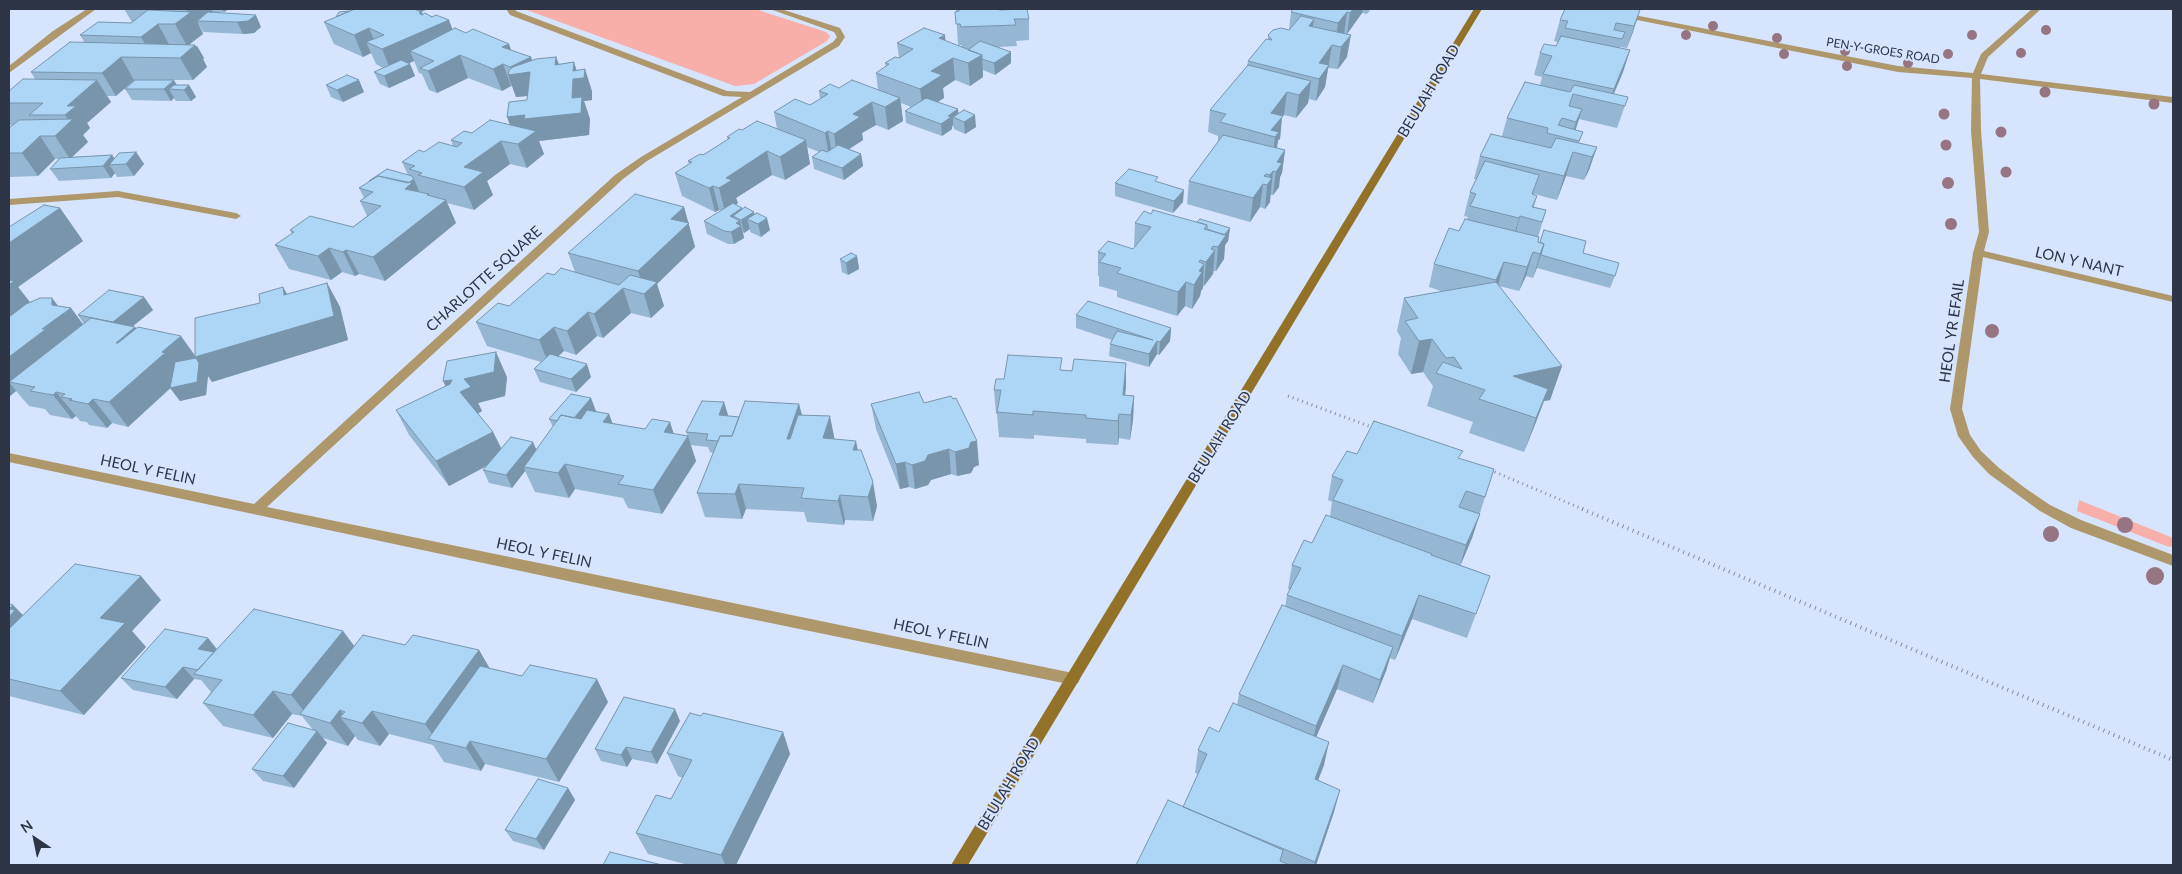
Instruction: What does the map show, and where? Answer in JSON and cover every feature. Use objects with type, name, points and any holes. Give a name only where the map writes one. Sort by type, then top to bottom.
[{"type":"street","points":[[9,70],[56,33],[92,9]]},
{"type":"street","points":[[510,9],[513,13],[726,94],[750,94]]},
{"type":"street","name":"CHARLOTTE SQUARE","points":[[257,509],[619,177],[644,159],[750,94],[836,44],[841,37],[837,30],[774,9]]},
{"type":"street","name":"BEULAH ROAD","points":[[959,865],[1478,9]]},
{"type":"street","name":"PEN-Y-GROES ROAD","points":[[1592,9],[1898,69],[1976,76],[2173,100]]},
{"type":"street","name":"HEOL YR EFAIL","points":[[2037,9],[1984,56],[1976,76],[1976,131],[1984,232],[1978,253],[1956,409],[1964,436],[1977,454],[1994,471],[2045,508],[2076,524],[2173,561]]},
{"type":"street","points":[[9,202],[118,194],[236,216]]},
{"type":"street","name":"LON Y NANT","points":[[1978,253],[2173,299]]},
{"type":"street","name":"HEOL Y FELIN","points":[[9,458],[624,587],[1073,678]]},
{"type":"path","points":[[1288,396],[1379,429]]},
{"type":"path","points":[[1488,469],[2173,760]]},
{"type":"shaded area","points":[[524,9],[755,9],[826,32],[830,36],[827,41],[754,84],[735,86]]},
{"type":"shaded area","points":[[2079,500],[2173,538],[2173,546],[2169,547],[2077,511]]},
{"type":"building","points":[[355,9],[414,9],[422,12],[419,13],[422,15],[425,13],[432,17],[436,15],[449,20],[382,49],[366,42],[384,35],[369,28],[354,35],[324,22]]},
{"type":"building","points":[[959,9],[1027,9],[1029,19],[1014,19],[1016,25],[961,27],[960,24],[956,24],[955,12],[959,11]]},
{"type":"building","points":[[1293,9],[1353,9],[1350,13],[1347,12],[1338,23],[1291,12]]},
{"type":"building","points":[[1565,9],[1640,10],[1634,26],[1616,23],[1614,30],[1625,32],[1622,39],[1565,28],[1568,21],[1560,20]]},
{"type":"building","points":[[148,10],[191,12],[175,24],[158,24],[141,37],[80,35],[98,22],[131,23]]},
{"type":"building","points":[[349,11],[336,17],[339,12]]},
{"type":"building","points":[[208,12],[256,15],[248,21],[197,21]]},
{"type":"building","points":[[1301,16],[1314,19],[1309,26],[1351,35],[1341,47],[1332,45],[1319,63],[1329,65],[1319,79],[1248,61],[1266,39],[1272,40],[1268,35],[1273,30],[1281,28],[1289,30]]},
{"type":"building","points":[[455,28],[466,33],[473,29],[509,44],[502,47],[531,57],[510,67],[503,64],[493,69],[460,55],[428,71],[420,68],[434,61],[410,51]]},
{"type":"building","points":[[924,28],[945,35],[939,38],[982,55],[968,63],[953,58],[931,71],[942,75],[920,89],[876,73],[889,64],[885,63],[895,57],[899,58],[913,49],[897,43]]},
{"type":"building","points":[[1561,36],[1630,50],[1614,89],[1543,74],[1552,56],[1540,53],[1544,44],[1556,46]]},
{"type":"building","points":[[980,41],[1011,52],[994,63],[982,59],[982,55],[968,50]]},
{"type":"building","points":[[70,42],[195,45],[180,58],[121,57],[102,73],[31,72]]},
{"type":"building","points":[[556,57],[555,65],[574,62],[573,71],[585,69],[584,78],[573,79],[572,98],[582,97],[581,113],[524,119],[525,115],[507,117],[509,102],[527,100],[530,72],[508,75],[509,70],[536,59]]},
{"type":"building","points":[[401,60],[410,64],[384,76],[374,72]]},
{"type":"building","points":[[1248,65],[1311,81],[1299,95],[1287,92],[1271,113],[1283,116],[1271,130],[1279,132],[1275,137],[1220,122],[1226,114],[1210,110]]},
{"type":"building","points":[[347,75],[359,80],[337,90],[326,85]]},
{"type":"building","points":[[23,79],[97,80],[67,106],[76,106],[65,115],[29,115],[43,103],[9,103],[9,91]]},
{"type":"building","points":[[135,80],[174,80],[164,89],[125,89]]},
{"type":"building","points":[[852,80],[900,98],[885,107],[872,102],[853,114],[860,117],[834,134],[828,131],[825,133],[774,112],[795,99],[810,105],[828,94],[819,91],[830,84],[839,88]]},
{"type":"building","points":[[1525,82],[1570,92],[1574,85],[1628,97],[1625,106],[1573,94],[1569,106],[1582,109],[1576,122],[1562,118],[1558,125],[1583,132],[1579,141],[1547,133],[1548,128],[1507,118]]},
{"type":"building","points":[[174,85],[189,85],[184,90],[169,89]]},
{"type":"building","points":[[926,98],[958,109],[941,124],[905,111]]},
{"type":"building","points":[[964,110],[975,115],[964,122],[953,117]]},
{"type":"building","points":[[73,119],[55,136],[40,136],[22,153],[9,153],[9,128],[19,120]]},
{"type":"building","points":[[490,120],[536,131],[518,144],[501,141],[464,167],[483,172],[464,187],[418,175],[422,173],[409,169],[415,166],[402,162],[419,150],[424,152],[439,142],[457,147],[462,143],[451,140],[464,131],[472,133]]},
{"type":"building","points":[[757,121],[806,140],[780,157],[767,151],[726,178],[732,180],[719,188],[713,186],[709,188],[675,173],[692,162],[688,161],[700,154],[703,155],[730,138],[727,137],[739,129],[742,130]]},
{"type":"building","points":[[1491,134],[1551,148],[1556,138],[1597,147],[1592,157],[1573,152],[1564,176],[1480,156]]},
{"type":"building","points":[[1223,135],[1285,150],[1277,162],[1282,163],[1276,172],[1273,171],[1270,175],[1266,174],[1264,176],[1272,178],[1267,185],[1263,184],[1253,198],[1189,181]]},
{"type":"building","points":[[838,145],[861,154],[842,168],[812,157],[822,150],[827,152]]},
{"type":"building","points":[[136,152],[126,164],[109,165],[119,153]]},
{"type":"building","points":[[112,155],[103,166],[50,169],[60,158]]},
{"type":"building","points":[[1485,161],[1539,175],[1532,194],[1537,196],[1532,207],[1546,210],[1542,222],[1470,206],[1476,194],[1470,192]]},
{"type":"building","points":[[387,169],[412,176],[414,179],[408,183],[378,176],[369,181]]},
{"type":"building","points":[[1129,169],[1158,177],[1155,181],[1184,190],[1174,201],[1115,183]]},
{"type":"building","points":[[378,176],[412,183],[405,189],[446,200],[373,257],[329,248],[318,256],[275,245],[294,232],[290,230],[310,216],[353,227],[381,206],[360,201],[373,192],[359,188]]},
{"type":"building","points":[[635,194],[684,207],[671,219],[689,223],[638,271],[568,253]]},
{"type":"building","points":[[733,203],[742,208],[730,216],[740,221],[736,223],[741,226],[731,232],[724,231],[704,221]]},
{"type":"building","points":[[44,205],[60,208],[9,243],[9,227]]},
{"type":"building","points":[[745,207],[754,212],[741,220],[733,216]]},
{"type":"building","points":[[1153,210],[1207,225],[1204,229],[1226,235],[1218,247],[1213,246],[1211,249],[1215,250],[1206,262],[1200,260],[1199,262],[1204,264],[1199,271],[1202,272],[1194,285],[1186,282],[1178,292],[1117,273],[1121,268],[1099,262],[1106,254],[1098,252],[1108,241],[1133,249],[1151,227],[1135,223],[1144,211],[1151,214]]},
{"type":"building","points":[[757,213],[767,218],[758,224],[747,219]]},
{"type":"building","points":[[1200,219],[1230,228],[1224,235],[1207,229],[1207,225],[1197,222]]},
{"type":"building","points":[[1465,219],[1539,237],[1538,242],[1544,244],[1540,254],[1533,252],[1527,267],[1504,262],[1496,280],[1434,264],[1449,228],[1459,231]]},
{"type":"building","points":[[1544,230],[1586,241],[1583,253],[1619,263],[1615,276],[1541,255],[1544,244],[1540,242]]},
{"type":"building","points":[[851,253],[857,256],[846,263],[840,259]]},
{"type":"building","points":[[561,268],[619,285],[630,275],[657,282],[644,294],[623,288],[594,314],[588,312],[567,331],[554,327],[539,340],[476,322],[498,303],[509,306],[547,273],[554,275]]},
{"type":"building","points":[[1496,282],[1562,366],[1513,376],[1548,389],[1536,418],[1479,399],[1485,390],[1436,373],[1443,362],[1462,369],[1454,357],[1446,358],[1432,339],[1419,341],[1405,321],[1418,318],[1404,298]]},
{"type":"building","points":[[327,283],[334,316],[195,357],[195,318],[260,303],[259,294],[283,287],[284,295]]},
{"type":"building","points":[[109,290],[144,297],[113,322],[78,315]]},
{"type":"building","points":[[40,298],[52,298],[52,305],[71,308],[42,329],[46,329],[9,357],[9,317],[26,304]]},
{"type":"building","points":[[1088,301],[1171,328],[1160,342],[1157,341],[1149,354],[1110,344],[1117,331],[1153,340],[1076,315]]},
{"type":"building","points":[[91,318],[135,327],[116,343],[138,327],[181,336],[162,352],[165,353],[109,402],[93,399],[88,404],[61,397],[65,394],[56,392],[53,395],[30,391],[35,387],[9,382]]},
{"type":"building","points":[[496,352],[494,372],[464,379],[471,387],[460,392],[493,432],[436,461],[396,410],[450,384],[452,380],[443,381],[447,361]]},
{"type":"building","points":[[550,354],[587,364],[571,379],[534,369]]},
{"type":"building","points":[[1008,355],[1062,358],[1060,370],[1072,371],[1074,359],[1126,363],[1123,395],[1134,396],[1131,415],[1119,414],[1118,421],[1086,418],[1086,415],[1033,411],[1033,415],[997,412],[1001,390],[994,390],[996,379],[1004,379]]},
{"type":"building","points":[[196,358],[199,363],[197,382],[170,388],[175,362]]},
{"type":"building","points":[[919,392],[924,403],[951,396],[953,399],[956,398],[977,441],[971,442],[969,448],[955,452],[949,449],[928,455],[925,461],[912,465],[905,462],[896,464],[871,404]]},
{"type":"building","points":[[571,394],[591,398],[574,418],[561,415],[557,421],[549,419]]},
{"type":"building","points":[[702,401],[724,402],[719,415],[739,417],[732,436],[720,436],[718,441],[706,440],[708,434],[686,432]]},
{"type":"building","points":[[745,401],[799,404],[787,439],[790,439],[798,415],[830,416],[823,438],[856,441],[853,450],[861,450],[873,482],[868,497],[840,495],[838,501],[801,498],[804,488],[739,484],[735,494],[697,493],[720,436],[732,436]]},
{"type":"building","points":[[587,410],[609,414],[603,422],[645,429],[652,419],[670,422],[664,432],[688,436],[653,490],[618,484],[624,476],[565,464],[558,473],[524,467],[561,415],[581,419]]},
{"type":"building","points":[[1374,421],[1463,451],[1458,458],[1494,469],[1485,497],[1466,491],[1459,507],[1480,514],[1466,545],[1333,500],[1343,480],[1332,476],[1347,451],[1357,454]]},
{"type":"building","points":[[511,437],[533,442],[506,475],[483,470]]},
{"type":"building","points":[[1326,515],[1490,576],[1476,614],[1419,595],[1402,636],[1287,595],[1301,568],[1292,565],[1304,540],[1312,543]]},
{"type":"building","points":[[75,564],[141,576],[100,618],[125,623],[60,691],[9,679],[9,629]]},
{"type":"building","points":[[1282,605],[1393,647],[1380,680],[1343,665],[1316,726],[1239,694]]},
{"type":"building","points":[[9,609],[15,610],[9,617]]},
{"type":"building","points":[[254,609],[343,631],[291,695],[273,691],[253,715],[203,703],[222,680],[194,674]]},
{"type":"building","points":[[165,629],[208,638],[198,649],[214,652],[198,670],[183,667],[165,687],[121,678]]},
{"type":"building","points":[[363,635],[405,645],[413,635],[479,650],[425,724],[372,711],[362,723],[340,717],[345,712],[340,710],[330,723],[300,714]]},
{"type":"building","points":[[530,665],[597,679],[546,759],[470,741],[466,748],[428,739],[480,666],[522,676]]},
{"type":"building","points":[[624,697],[675,709],[651,752],[626,747],[621,755],[595,749]]},
{"type":"building","points":[[1233,703],[1329,742],[1315,779],[1340,790],[1315,862],[1183,807],[1207,754],[1198,750],[1209,727],[1219,732]]},
{"type":"building","points":[[690,713],[701,716],[703,713],[783,732],[721,855],[636,833],[656,795],[671,799],[692,760],[667,753]]},
{"type":"building","points":[[288,723],[317,731],[283,776],[252,769]]},
{"type":"building","points":[[538,779],[568,788],[536,839],[505,830]]},
{"type":"building","points":[[1168,800],[1283,850],[1280,861],[1290,865],[1136,865]]},
{"type":"building","points":[[610,852],[662,865],[603,865]]}]
